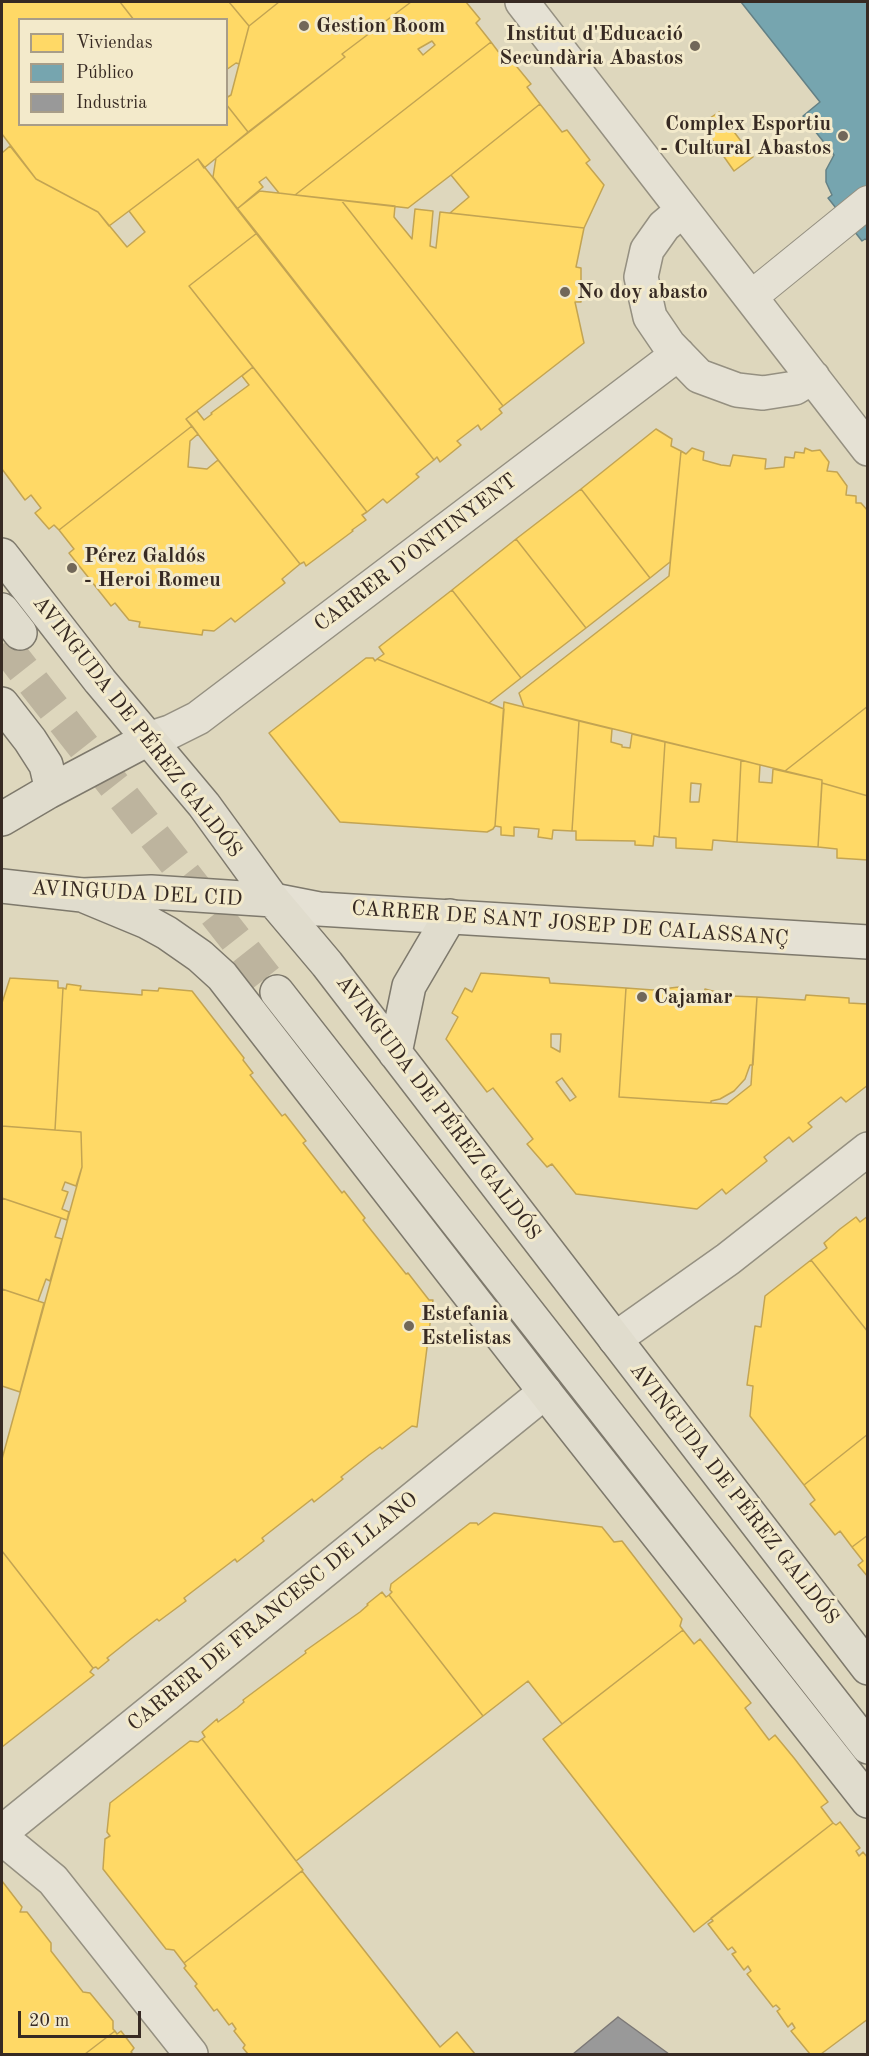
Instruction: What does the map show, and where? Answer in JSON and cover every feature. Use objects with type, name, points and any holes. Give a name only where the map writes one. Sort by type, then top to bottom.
[{"type":"main road","name":"AVINGUDA DE PÉREZ GALDÓS","points":[[2,555],[148,739],[204,805],[273,900],[327,964],[867,1668]]},
{"type":"main road","points":[[2,704],[46,765],[50,782],[48,792]]},
{"type":"main road","points":[[2,819],[148,739]]},
{"type":"main road","name":"AVINGUDA DEL CID","points":[[2,886],[82,895],[151,892],[273,900]]},
{"type":"main road","points":[[82,895],[147,922],[167,933],[200,956],[222,976],[544,1392],[867,1801]]},
{"type":"main road","points":[[395,1053],[409,986],[450,916]]},
{"type":"main road","name":"AVINGUDA DE PÉREZ GALDÓS","points":[[867,1718],[284,988],[867,1747]]},
{"type":"street","points":[[522,2],[867,449]]},
{"type":"street","points":[[751,297],[867,202]]},
{"type":"street","points":[[683,210],[664,226],[647,250],[641,277],[650,317],[669,345],[699,376],[736,390],[763,393],[795,388],[813,377]]},
{"type":"street","name":"CARRER D'ONTINYENT","points":[[148,739],[170,732],[198,718],[678,354]]},
{"type":"street","name":"CARRER DE SANT JOSEP DE CALASSANÇ","points":[[273,900],[319,909],[867,942]]},
{"type":"street","points":[[615,1338],[728,1258],[867,1149]]},
{"type":"street","name":"CARRER DE FRANCESC DE LLANO","points":[[2,1832],[544,1392]]},
{"type":"street","points":[[2,1838],[53,1880],[191,2055]]},
{"type":"building: Viviendas","points":[[2,2],[120,2],[132,18],[18,18],[18,126],[228,126],[228,107],[248,132],[204,168],[198,159],[109,226],[98,212],[36,179],[2,134]]},
{"type":"building: Viviendas","points":[[120,2],[229,2],[249,26],[239,64],[236,63],[228,69],[228,18],[132,18]]},
{"type":"building: Viviendas","points":[[229,2],[279,2],[249,26]]},
{"type":"building: Viviendas","points":[[279,2],[411,2],[342,54],[345,57],[248,132],[228,107],[228,97],[231,95],[249,26]]},
{"type":"building: Viviendas","points":[[411,2],[466,2],[480,19],[476,23],[491,42],[295,195],[279,193],[266,177],[259,182],[263,187],[237,209],[213,177],[216,158],[345,57],[342,54]],"holes":[[[432,41],[435,45],[423,55],[418,49]]]},
{"type":"building: Viviendas","points":[[491,42],[503,58],[508,55],[531,84],[527,87],[540,104],[451,175],[408,208],[295,195]]},
{"type":"building: Viviendas","points":[[540,104],[562,132],[567,130],[590,160],[586,163],[604,185],[584,228],[450,213],[469,197],[451,175]]},
{"type":"building: Viviendas","points":[[719,112],[753,157],[734,171],[701,124]]},
{"type":"building: Viviendas","points":[[10,146],[36,179],[98,212],[127,247],[145,232],[129,211],[198,159],[257,233],[189,286],[253,367],[186,419],[192,426],[59,530],[54,525],[49,529],[35,513],[41,508],[31,495],[25,500],[2,469],[2,153]]},
{"type":"building: Viviendas","points":[[260,191],[341,200],[503,406],[499,409],[502,413],[481,430],[478,425],[457,441],[461,445],[440,462],[437,457],[434,460],[237,209]]},
{"type":"building: Viviendas","points":[[341,200],[395,206],[394,217],[412,239],[415,209],[433,211],[430,246],[436,248],[440,212],[584,228],[576,267],[581,268],[581,302],[575,302],[584,343],[503,406]]},
{"type":"building: Viviendas","points":[[257,233],[434,460],[416,474],[419,477],[387,503],[383,499],[367,512],[189,286]]},
{"type":"building: Viviendas","points":[[253,367],[367,512],[362,515],[366,520],[306,566],[304,562],[300,564],[186,419],[197,411],[204,420],[212,414],[249,385],[242,376]]},
{"type":"building: Viviendas","points":[[192,426],[198,434],[190,441],[188,467],[207,469],[218,460],[300,564],[282,579],[285,583],[235,622],[231,618],[214,631],[203,630],[202,635],[139,627],[140,622],[129,620],[115,603],[111,606],[69,553],[74,549],[59,530]]},
{"type":"building: Viviendas","points":[[656,429],[672,439],[671,446],[681,451],[670,562],[650,578],[581,489]]},
{"type":"building: Viviendas","points":[[692,448],[704,452],[703,460],[721,465],[730,466],[733,455],[766,459],[765,469],[784,467],[785,457],[794,458],[795,452],[804,453],[805,448],[812,451],[820,450],[829,462],[827,471],[837,472],[847,486],[846,495],[856,496],[856,503],[861,503],[868,511],[868,706],[785,771],[524,707],[519,693],[669,576],[681,451],[686,454]]},
{"type":"building: Viviendas","points":[[581,489],[650,578],[586,628],[516,539]]},
{"type":"building: Viviendas","points":[[516,539],[586,628],[521,678],[452,590]]},
{"type":"building: Viviendas","points":[[452,590],[521,678],[489,703],[377,659],[384,654],[379,647]]},
{"type":"building: Viviendas","points":[[366,658],[373,658],[375,661],[377,659],[504,709],[493,829],[487,832],[340,822],[269,733]]},
{"type":"building: Viviendas","points":[[504,702],[579,721],[572,831],[553,830],[552,839],[538,837],[539,829],[514,827],[514,836],[501,835],[501,827],[495,826]]},
{"type":"building: Viviendas","points":[[868,706],[868,796],[822,783],[822,780],[785,771]]},
{"type":"building: Viviendas","points":[[579,721],[612,729],[611,742],[622,745],[622,747],[630,748],[632,734],[665,742],[659,837],[654,836],[653,846],[635,845],[635,841],[576,840],[576,831],[572,831]]},
{"type":"building: Viviendas","points":[[665,742],[741,760],[737,842],[713,840],[712,850],[676,848],[676,838],[659,837]],"holes":[[[691,783],[701,784],[699,802],[690,802]]]},
{"type":"building: Viviendas","points":[[741,760],[760,765],[759,782],[772,783],[773,769],[822,780],[818,847],[737,842]]},
{"type":"building: Viviendas","points":[[822,783],[868,796],[868,860],[837,858],[837,849],[818,847]]},
{"type":"building: Viviendas","points":[[481,973],[549,978],[550,983],[626,988],[619,1097],[727,1104],[751,1085],[757,997],[805,1000],[806,995],[849,998],[849,1003],[867,1004],[868,1085],[846,1102],[841,1097],[808,1123],[812,1127],[793,1142],[789,1137],[764,1157],[767,1161],[726,1194],[722,1189],[697,1209],[576,1194],[552,1164],[547,1167],[527,1144],[533,1139],[493,1088],[487,1092],[446,1039],[458,1017],[452,1013],[465,988],[472,992]],"holes":[[[551,1034],[561,1034],[560,1052],[551,1047]],[[562,1078],[576,1097],[570,1101],[556,1082]]]},
{"type":"building: Viviendas","points":[[10,978],[58,981],[58,988],[63,988],[55,1130],[2,1126],[2,1003]]},
{"type":"building: Viviendas","points":[[67,984],[81,986],[80,990],[142,995],[142,990],[158,991],[159,988],[192,991],[244,1058],[243,1060],[253,1073],[250,1075],[282,1116],[285,1114],[306,1141],[303,1143],[365,1218],[363,1220],[406,1274],[408,1273],[429,1300],[433,1300],[417,1427],[412,1426],[382,1449],[380,1447],[369,1455],[314,1502],[312,1499],[262,1538],[264,1541],[237,1562],[235,1559],[184,1598],[186,1601],[132,1638],[107,1658],[109,1660],[98,1669],[93,1668],[2,1551],[2,1459],[82,1167],[81,1132],[55,1130],[63,988],[66,989]]},
{"type":"building: Viviendas","points":[[679,987],[680,992],[704,994],[705,989],[731,996],[757,997],[753,1065],[750,1065],[745,1079],[734,1091],[711,1103],[619,1097],[626,988],[653,990]]},
{"type":"building: Viviendas","points":[[2,1126],[81,1132],[82,1167],[76,1186],[65,1182],[62,1190],[68,1192],[62,1209],[69,1212],[67,1220],[2,1198]]},
{"type":"building: Viviendas","points":[[2,1198],[61,1218],[55,1237],[62,1239],[50,1281],[46,1279],[38,1301],[2,1289]]},
{"type":"building: Viviendas","points":[[868,1216],[868,1332],[811,1260],[827,1248],[824,1243],[840,1229],[856,1217],[860,1222]]},
{"type":"building: Viviendas","points":[[811,1260],[868,1332],[868,1434],[804,1485],[750,1416],[753,1386],[747,1385],[755,1326],[761,1327],[765,1296]]},
{"type":"building: Viviendas","points":[[2,1289],[44,1303],[20,1392],[2,1386]]},
{"type":"building: Viviendas","points":[[868,1434],[868,1535],[852,1547],[840,1531],[835,1535],[810,1504],[815,1500],[804,1485]]},
{"type":"building: Viviendas","points":[[494,1513],[602,1527],[614,1542],[622,1541],[682,1619],[680,1626],[683,1630],[562,1724],[528,1681],[483,1716],[389,1595],[392,1592],[391,1584],[470,1523],[478,1525]]},
{"type":"building: Viviendas","points":[[868,1535],[868,1577],[858,1565],[863,1561],[852,1547]]},
{"type":"building: Viviendas","points":[[2,1551],[93,1668],[90,1672],[94,1675],[2,1747]]},
{"type":"building: Viviendas","points":[[382,1592],[386,1597],[389,1595],[483,1716],[296,1861],[202,1739],[205,1737],[202,1732],[217,1719],[218,1722],[237,1708],[244,1702],[243,1700],[306,1653],[305,1651],[360,1612]]},
{"type":"building: Viviendas","points":[[683,1630],[694,1644],[700,1639],[751,1703],[745,1708],[769,1740],[775,1735],[794,1758],[828,1802],[821,1807],[833,1823],[694,1932],[543,1739]]},
{"type":"building: Viviendas","points":[[202,1739],[303,1870],[184,1963],[174,1950],[166,1949],[103,1869],[105,1839],[110,1836],[107,1832],[110,1803],[190,1741],[198,1742]]},
{"type":"building: Viviendas","points":[[840,1822],[860,1848],[856,1851],[859,1856],[863,1852],[868,1858],[868,2019],[821,2054],[810,2054],[791,2031],[795,2028],[792,2023],[788,2027],[777,2011],[780,2009],[776,2005],[773,2007],[747,1974],[751,1971],[748,1966],[744,1970],[732,1954],[736,1952],[732,1947],[728,1950],[708,1924],[713,1921],[711,1918],[833,1823],[836,1825]]},
{"type":"building: Viviendas","points":[[302,1871],[440,2047],[457,2032],[475,2054],[248,2054],[243,2048],[245,2045],[234,2031],[236,2029],[232,2023],[229,2025],[217,2009],[214,2011],[195,1986],[197,1984],[184,1968],[186,1966],[184,1963]]},
{"type":"building: Viviendas","points":[[2,1881],[22,1907],[20,1912],[27,1912],[51,1943],[51,1951],[83,1992],[90,1993],[113,2021],[115,2031],[85,2054],[2,2054]]},
{"type":"building: Viviendas","points":[[115,2031],[117,2034],[121,2031],[134,2048],[131,2052],[133,2054],[85,2054]]},
{"type":"building: Público","name":"Complex Esportiu - Cultural Abastos","points":[[741,2],[868,2],[868,241],[865,239],[862,241],[828,198],[832,195],[826,182],[826,170],[834,155],[803,116],[820,102]]},
{"type":"building: Industria","points":[[618,2017],[669,2054],[573,2054]]},
{"type":"tunnel","points":[[3,644],[277,992]]},
{"type":"place","name":"Gestion Room","points":[[304,26]]},
{"type":"place","name":"Institut d'Educació Secundària Abastos","points":[[695,46]]},
{"type":"place","name":"Complex Esportiu - Cultural Abastos","points":[[843,136]]},
{"type":"place","name":"No doy abasto","points":[[565,292]]},
{"type":"place","name":"Pérez Galdós - Heroi Romeu","points":[[72,568]]},
{"type":"place","name":"Cajamar","points":[[642,997]]},
{"type":"place","name":"Estefania Estelistas","points":[[409,1326]]}]
